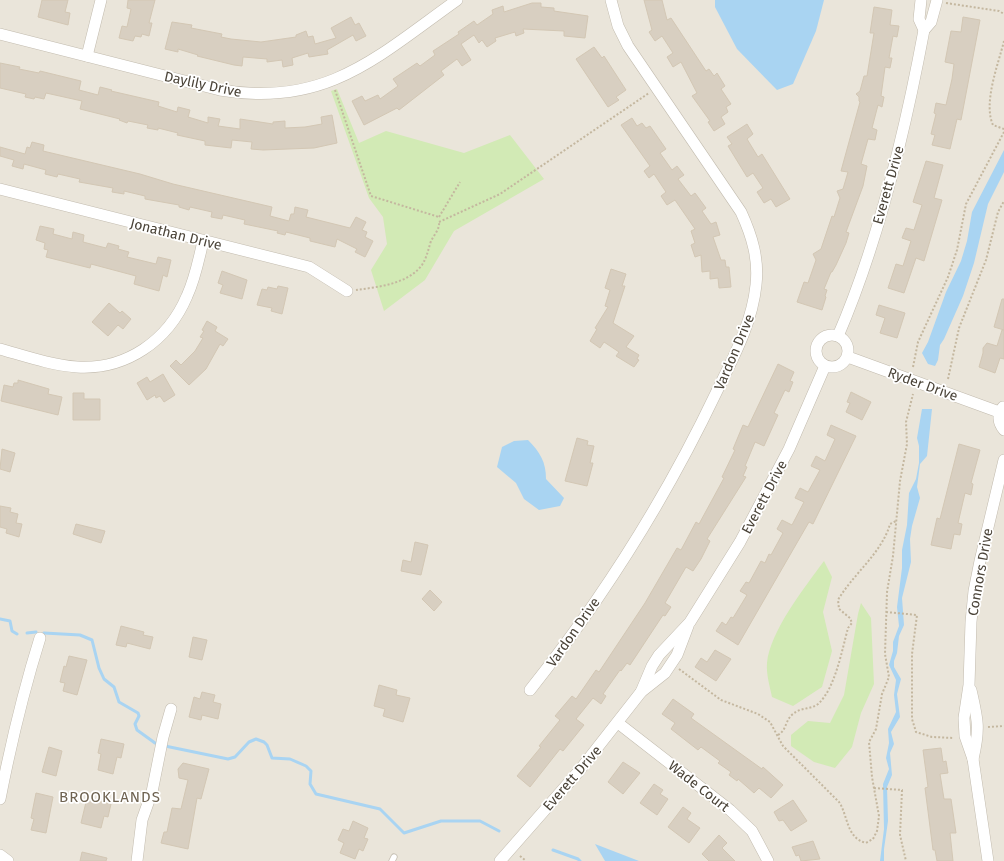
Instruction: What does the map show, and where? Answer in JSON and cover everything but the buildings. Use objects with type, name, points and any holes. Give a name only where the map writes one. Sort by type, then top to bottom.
[{"type":"street","points":[[87,56],[101,0]]},
{"type":"street","name":"Daylily Drive","points":[[0,34],[211,88],[247,94],[292,92],[332,81],[374,60],[457,0]]},
{"type":"street","name":"Vardon Drive","points":[[530,690],[614,574],[652,516],[680,466],[729,367],[745,332],[754,300],[756,263],[754,246],[741,212],[656,88],[622,35],[610,0]]},
{"type":"street","name":"Everett Drive","points":[[921,0],[919,19],[924,30]]},
{"type":"street","name":"Everett Drive","points":[[838,336],[861,273],[891,177],[910,104],[924,30],[931,22],[940,2]]},
{"type":"street","name":"Jonathan Drive","points":[[0,189],[309,267],[347,291]]},
{"type":"street","points":[[0,349],[77,367],[105,365],[131,357],[153,344],[180,312],[192,284],[203,240]]},
{"type":"street","points":[[826,336],[838,336],[848,347],[848,357],[841,365],[835,367],[825,366],[818,359],[816,347],[826,336]]},
{"type":"street","name":"Ryder Drive","points":[[848,357],[1002,409]]},
{"type":"street","name":"Everett Drive","points":[[500,861],[579,771],[618,723],[641,692],[652,666],[659,655],[690,622],[720,575],[756,513],[789,449],[825,366]]},
{"type":"street","points":[[1002,409],[999,422],[1004,430]]},
{"type":"street","name":"Connors Drive","points":[[988,861],[973,760],[965,736],[964,718],[970,685],[971,622],[974,591],[998,506],[1004,460]]},
{"type":"street","name":"Everett Drive","points":[[641,692],[665,673],[677,655],[690,622]]},
{"type":"street","points":[[0,799],[11,738],[23,692],[40,638]]},
{"type":"street","points":[[138,861],[142,820],[152,792],[163,737],[171,709]]},
{"type":"street","name":"Wade Court","points":[[618,723],[742,821],[758,840],[768,861]]},
{"type":"street","points":[[0,855],[8,861]]},
{"type":"path","points":[[940,2],[1004,14]]},
{"type":"path","points":[[1004,41],[990,99],[989,117],[993,126],[1004,129]]},
{"type":"path","points":[[332,81],[371,196],[439,217]]},
{"type":"path","points":[[439,222],[500,194],[656,88]]},
{"type":"path","points":[[913,367],[918,342],[948,277],[957,250],[966,204],[1004,132]]},
{"type":"path","points":[[347,291],[389,284],[409,276],[421,266],[428,254],[431,242],[440,226],[439,217],[460,182]]},
{"type":"path","points":[[948,379],[959,328],[984,266],[998,212],[1004,201]]},
{"type":"path","points":[[671,664],[720,700],[758,714],[770,722],[783,746],[839,802],[851,831],[856,838],[866,843],[873,839],[879,824],[869,742],[876,729],[882,694],[889,677],[885,660],[886,612],[900,481],[907,444],[906,422],[913,394]]},
{"type":"path","points":[[778,736],[783,732],[792,715],[802,709],[813,707],[827,694],[848,628],[852,623],[850,618],[839,609],[838,600],[874,553],[887,533],[890,524],[896,521]]},
{"type":"path","points":[[886,612],[917,615],[912,654],[912,719],[916,732],[924,736],[954,738]]},
{"type":"path","points":[[985,727],[1004,726]]},
{"type":"path","points":[[874,788],[894,788],[902,790],[900,835],[906,861]]},
{"type":"path","points":[[520,856],[526,861]]},
{"type":"shaded area","points":[[0,0],[1004,0],[1004,861],[0,861]]},
{"type":"green space","points":[[337,89],[359,143],[386,131],[464,153],[510,135],[544,179],[454,231],[425,280],[384,311],[371,270],[387,244],[383,217],[369,198],[331,91]]},
{"type":"green space","points":[[824,561],[832,577],[823,612],[832,651],[822,687],[793,706],[772,697],[768,680],[767,663],[774,637],[781,624]]},
{"type":"green space","points":[[861,603],[871,618],[874,684],[861,713],[852,747],[835,768],[814,762],[791,746],[791,735],[808,721],[830,723],[844,695]]},
{"type":"water","points":[[715,0],[824,0],[816,31],[793,84],[777,90],[737,49],[715,7]]},
{"type":"water","points":[[1004,150],[1004,172],[988,204],[974,263],[963,296],[940,345],[938,360],[935,366],[928,364],[922,353],[928,342],[946,292],[961,261],[967,241],[972,212]]},
{"type":"water","points":[[922,409],[932,409],[927,456],[920,464],[917,487],[920,498],[910,539],[911,562],[902,598],[904,625],[899,636],[897,653],[894,661],[894,667],[901,679],[897,694],[900,717],[891,732],[894,744],[890,753],[892,775],[887,787],[888,821],[884,861],[880,861],[884,829],[883,784],[889,769],[886,758],[889,743],[888,729],[896,712],[894,695],[896,680],[889,665],[893,651],[893,642],[899,626],[897,607],[902,568],[902,550],[907,525],[909,493],[916,479],[919,463],[919,446],[917,438]]},
{"type":"water","points":[[528,440],[542,458],[545,467],[546,479],[564,498],[560,506],[539,510],[524,499],[516,483],[497,467],[502,447],[514,441]]},
{"type":"water","points":[[595,844],[639,861],[605,861]]},
{"type":"waterway","points":[[0,619],[10,621],[12,631],[17,634]]},
{"type":"waterway","points":[[27,633],[36,632]]},
{"type":"waterway","points":[[44,633],[80,635],[92,640],[99,668],[104,679],[114,687],[119,702],[138,713],[139,716],[135,724],[137,730],[155,743]]},
{"type":"waterway","points":[[165,746],[228,759],[235,757],[249,742],[256,739],[267,745],[272,758],[290,759],[306,766],[311,771],[310,784],[316,794],[380,809],[404,833],[441,821],[480,821],[499,831]]},
{"type":"waterway","points":[[553,850],[580,861]]},
{"type":"district","name":"BROOKLANDS","points":[[110,797]]}]
